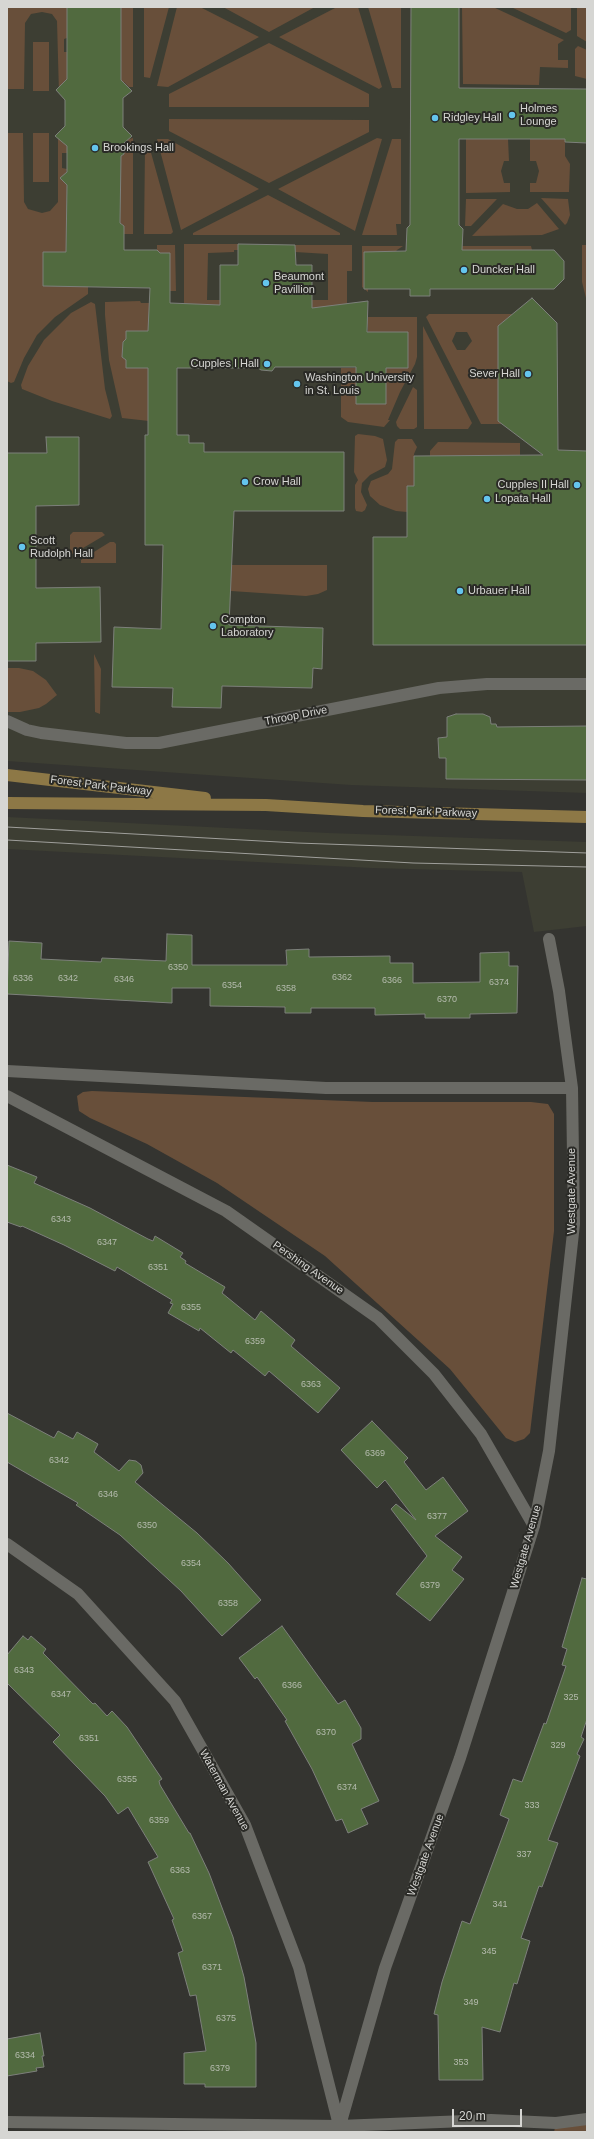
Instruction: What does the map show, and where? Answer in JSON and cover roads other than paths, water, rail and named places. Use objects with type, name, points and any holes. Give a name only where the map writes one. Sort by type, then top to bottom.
[{"type":"main road","name":"Forest Park Parkway","points":[[7,775],[266,805],[363,811],[587,817]]},
{"type":"main road","name":"Forest Park Parkway","points":[[7,803],[266,805]]},
{"type":"street","name":"Throop Drive","points":[[7,721],[27,730],[41,733],[126,743],[158,743],[439,688],[487,684],[587,684]]},
{"type":"street","name":"Westgate Avenue","points":[[338,2129],[385,1968],[460,1758],[534,1526],[549,1451],[574,1224],[572,1088],[559,991],[549,939]]},
{"type":"street","points":[[7,1070],[326,1088],[572,1088]]},
{"type":"street","name":"Pershing Avenue","points":[[7,1096],[226,1211],[378,1318],[434,1374],[481,1434],[534,1526]]},
{"type":"street","name":"Waterman Avenue","points":[[7,1544],[78,1594],[175,1701],[245,1825],[299,1967],[338,2129]]},
{"type":"street","points":[[7,2122],[338,2129],[491,2120],[553,2127],[587,2119]]},
{"type":"tram line","points":[[7,827],[297,843],[587,853]]},
{"type":"tram line","points":[[7,840],[413,863],[587,867]]},
{"type":"place","name":"Holmes Lounge","points":[[512,115]]},
{"type":"place","name":"Ridgley Hall","points":[[435,118]]},
{"type":"place","name":"Brookings Hall","points":[[95,148]]},
{"type":"place","name":"Duncker Hall","points":[[464,270]]},
{"type":"place","name":"Beaumont Pavillion","points":[[266,283]]},
{"type":"place","name":"Cupples I Hall","points":[[267,364]]},
{"type":"place","name":"Sever Hall","points":[[528,374]]},
{"type":"place","name":"Washington University in St. Louis","points":[[297,384]]},
{"type":"place","name":"Crow Hall","points":[[245,482]]},
{"type":"place","name":"Cupples II Hall","points":[[577,485]]},
{"type":"place","name":"Lopata Hall","points":[[487,499]]},
{"type":"place","name":"Scott Rudolph Hall","points":[[22,547]]},
{"type":"place","name":"Urbauer Hall","points":[[460,591]]},
{"type":"place","name":"Compton Laboratory","points":[[213,626]]}]
